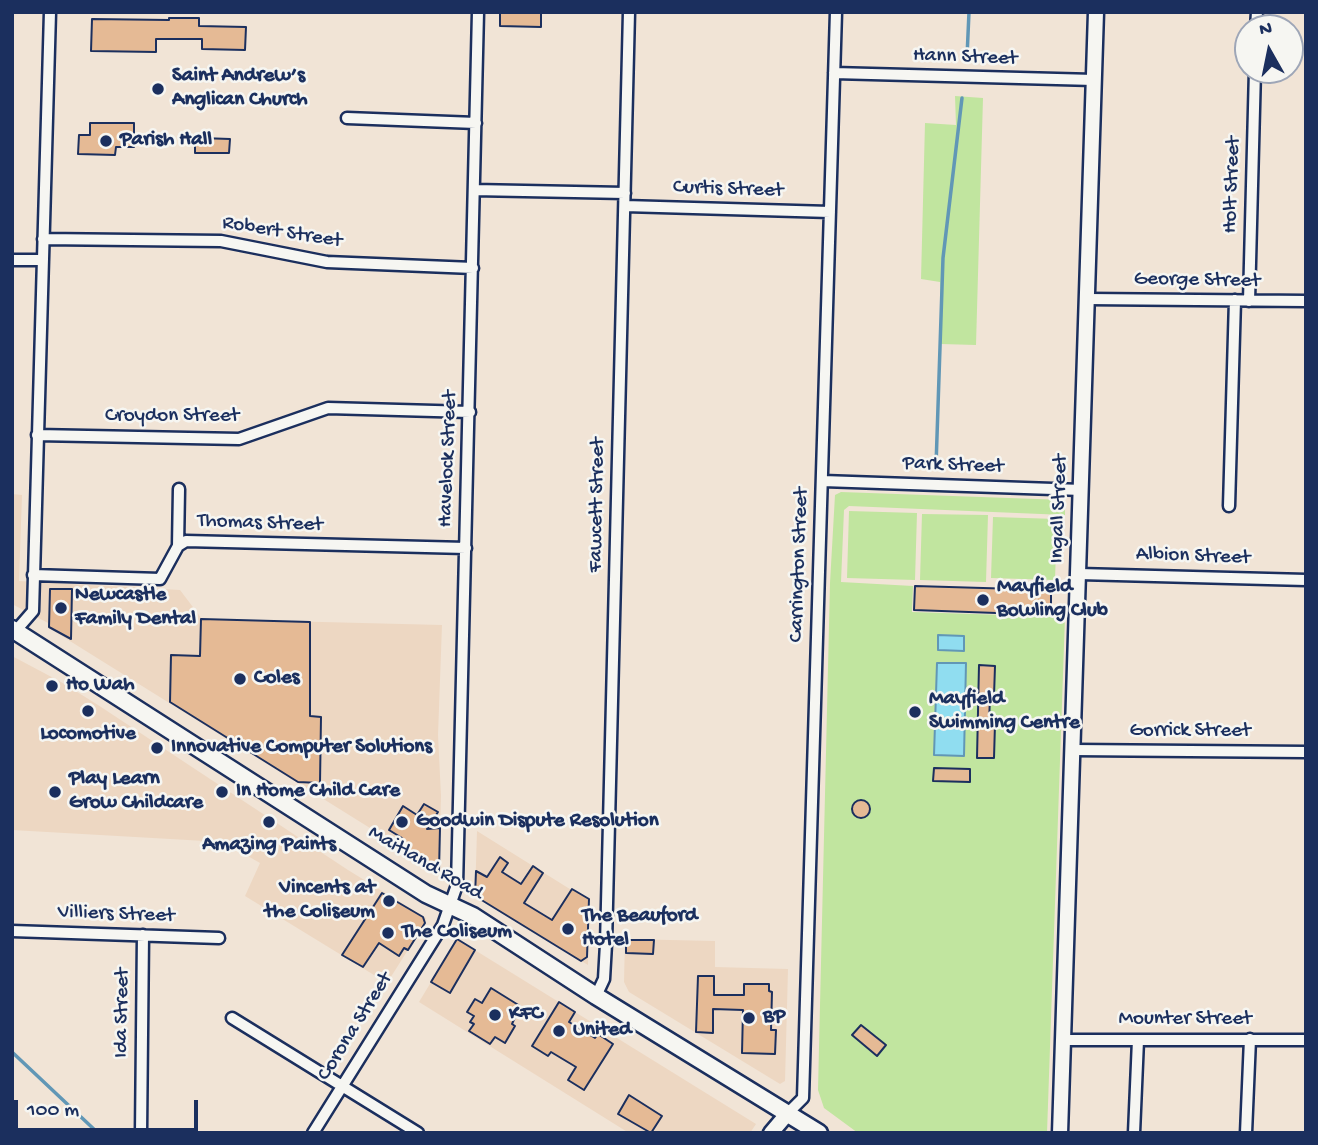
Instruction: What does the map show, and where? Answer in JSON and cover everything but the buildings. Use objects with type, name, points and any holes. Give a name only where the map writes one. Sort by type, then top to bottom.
[{"type":"main road","name":"Ingall Street","points":[[1060,1133],[1096,12]]},
{"type":"main road","name":"Maitland Road","points":[[13,632],[426,894],[473,916],[596,996],[819,1133]]},
{"type":"main road","points":[[771,1133],[788,1114]]},
{"type":"street","points":[[13,632],[33,611],[50,12]]},
{"type":"street","name":"Havelock Street","points":[[450,905],[458,878],[478,12]]},
{"type":"street","name":"Fawcett Street","points":[[596,996],[604,979],[606,944],[629,12]]},
{"type":"street","name":"Carrington Street","points":[[788,1114],[803,1098],[836,12]]},
{"type":"street","name":"Hann Street","points":[[834,73],[1094,80]]},
{"type":"street","name":"Holt Street","points":[[1248,300],[1255,84]]},
{"type":"street","points":[[347,118],[476,123]]},
{"type":"street","points":[[474,190],[625,193]]},
{"type":"street","name":"Curtis Street","points":[[625,206],[830,212]]},
{"type":"street","name":"Robert Street","points":[[43,239],[221,241],[327,262],[473,268]]},
{"type":"street","points":[[12,261],[43,260]]},
{"type":"street","name":"George Street","points":[[1088,299],[1306,301]]},
{"type":"street","points":[[1229,506],[1235,300]]},
{"type":"street","name":"Croydon Street","points":[[37,435],[239,439],[328,408],[470,412]]},
{"type":"street","name":"Park Street","points":[[823,481],[1082,490]]},
{"type":"street","points":[[178,546],[179,489]]},
{"type":"street","name":"Thomas Street","points":[[33,575],[160,579],[178,546],[186,541],[466,548]]},
{"type":"street","name":"Albion Street","points":[[1079,574],[1306,580]]},
{"type":"street","name":"Gorrick Street","points":[[1074,750],[1306,752]]},
{"type":"street","name":"Corona Street","points":[[313,1133],[440,930],[450,905]]},
{"type":"street","name":"Villiers Street","points":[[12,931],[219,938]]},
{"type":"street","name":"Ida Street","points":[[141,1133],[143,935]]},
{"type":"street","points":[[232,1018],[418,1133]]},
{"type":"street","points":[[1246,1133],[1250,1039]]},
{"type":"street","name":"Mounter Street","points":[[1064,1040],[1306,1040]]},
{"type":"street","points":[[1134,1133],[1138,1040]]},
{"type":"shaded area","points":[[12,494],[22,495],[19,581],[180,590],[202,619],[442,625],[438,735],[441,796],[439,871],[49,628],[48,623],[12,604]]},
{"type":"shaded area","points":[[12,656],[98,705],[348,870],[426,918],[387,983],[245,896],[260,863],[223,842],[12,830]]},
{"type":"shaded area","points":[[477,831],[589,901],[588,965],[475,896]]},
{"type":"shaded area","points":[[457,939],[756,1124],[750,1133],[629,1133],[419,1002]]},
{"type":"shaded area","points":[[625,939],[715,941],[715,967],[788,969],[785,1081],[780,1084],[629,992],[624,982]]},
{"type":"green space","points":[[955,96],[983,98],[976,345],[941,344],[940,282],[921,279],[925,123],[956,125]]},
{"type":"green space","points":[[841,492],[1065,500],[1065,515],[849,506],[844,510],[841,582],[913,586],[912,612],[1065,617],[1047,1133],[858,1133],[824,1108],[818,1090],[830,583],[835,495]]},
{"type":"green space","points":[[849,511],[917,513],[915,580],[847,578]]},
{"type":"green space","points":[[922,514],[988,515],[986,582],[920,580]]},
{"type":"green space","points":[[993,517],[1057,519],[1055,580],[991,578]]},
{"type":"water","points":[[938,635],[964,636],[964,651],[938,650]]},
{"type":"water","points":[[937,663],[966,663],[964,756],[934,755]]},
{"type":"waterway","points":[[967,57],[969,12]]},
{"type":"waterway","points":[[936,466],[943,258],[962,98]]},
{"type":"waterway","points":[[12,1052],[98,1133]]},
{"type":"place","name":"Saint Andrew’s Anglican Church","points":[[158,89]]},
{"type":"place","name":"Parish Hall","points":[[106,141]]},
{"type":"place","name":"Mayfield Bowling Club","points":[[983,600]]},
{"type":"place","name":"Newcastle Family Dental","points":[[61,608]]},
{"type":"place","name":"Coles","points":[[240,679]]},
{"type":"place","name":"Ho Wah","points":[[52,686]]},
{"type":"place","name":"Locomotive","points":[[88,711]]},
{"type":"place","name":"Mayfield Swimming Centre","points":[[915,712]]},
{"type":"place","name":"Innovative Computer Solutions","points":[[157,748]]},
{"type":"place","name":"Play Learn Grow Childcare","points":[[55,792]]},
{"type":"place","name":"In Home Child Care","points":[[222,792]]},
{"type":"place","name":"Amazing Paints","points":[[269,822]]},
{"type":"place","name":"Goodwin Dispute Resolution","points":[[402,822]]},
{"type":"place","name":"Vincents at the Coliseum","points":[[389,901]]},
{"type":"place","name":"The Beauford Hotel","points":[[568,929]]},
{"type":"place","name":"The Coliseum","points":[[388,933]]},
{"type":"place","name":"KFC","points":[[495,1015]]},
{"type":"place","name":"BP","points":[[749,1018]]},
{"type":"place","name":"United","points":[[559,1031]]}]
